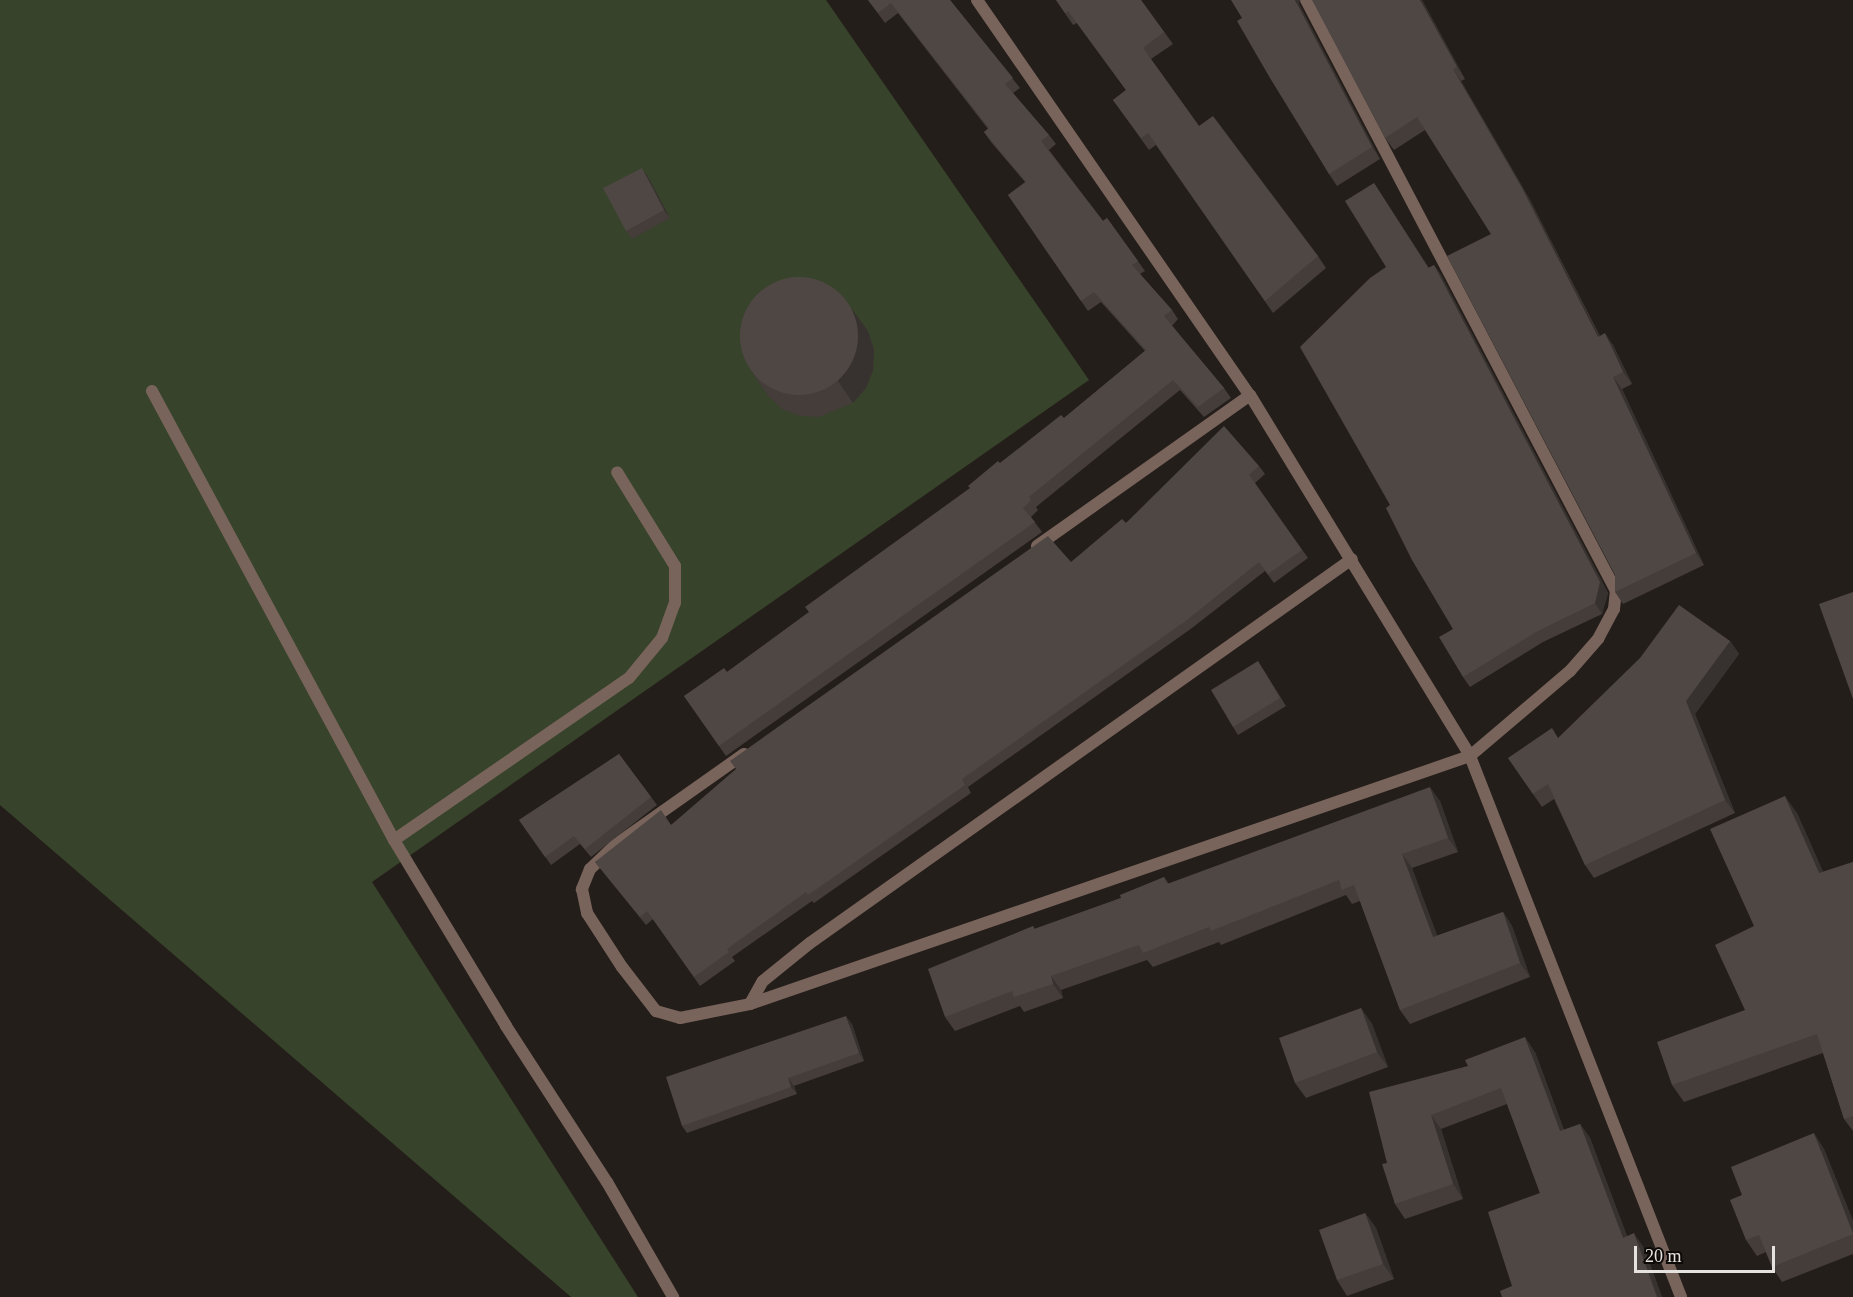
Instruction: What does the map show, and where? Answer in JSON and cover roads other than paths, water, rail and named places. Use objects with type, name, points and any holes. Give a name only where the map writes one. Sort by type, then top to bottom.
[{"type":"street","points":[[977,0],[1250,395],[1470,756],[1681,1297]]},
{"type":"street","points":[[752,748],[615,845],[590,869],[582,889],[587,913],[656,1011],[680,1018],[750,1004],[1470,756],[1570,671],[1599,639],[1614,609],[1616,591],[1306,0]]},
{"type":"street","points":[[152,391],[394,840],[506,1026],[608,1182],[673,1297]]},
{"type":"street","points":[[1025,554],[1250,395]]},
{"type":"street","points":[[394,840],[629,678],[662,638],[675,603],[675,566],[617,472]]},
{"type":"street","points":[[750,1004],[764,981],[810,943],[1352,559]]}]
